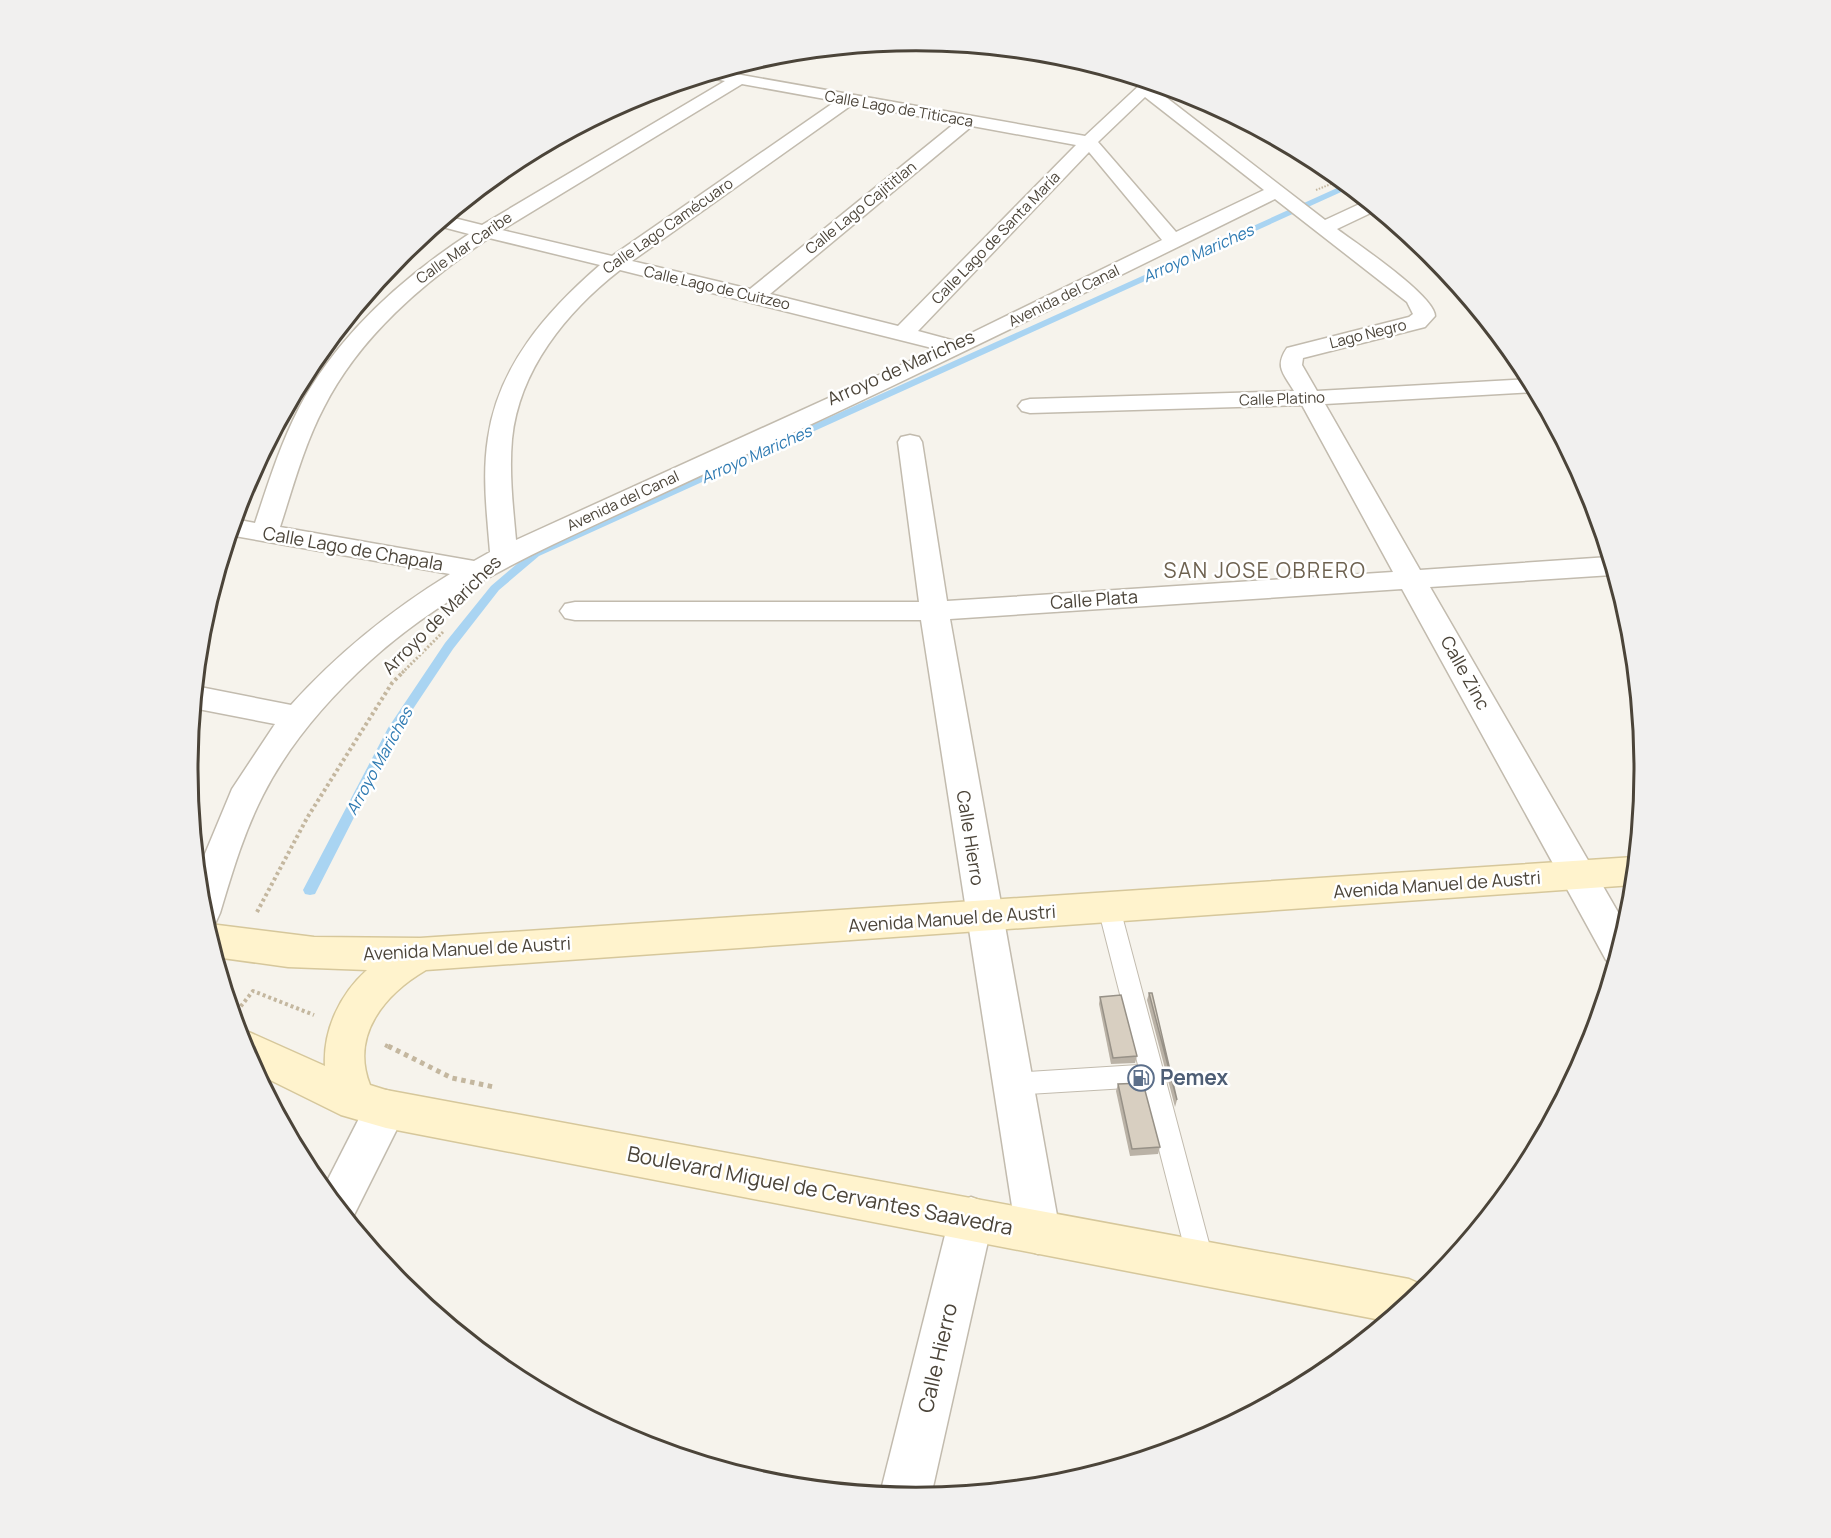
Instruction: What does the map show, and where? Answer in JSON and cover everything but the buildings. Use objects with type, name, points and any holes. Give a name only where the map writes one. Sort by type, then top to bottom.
[{"type":"main road","name":"Avenida Manuel de Austri","points":[[240,945],[344,954],[420,954],[1626,872]]},
{"type":"main road","points":[[371,1105],[346,1073],[344,1051],[347,1030],[356,1012],[383,977],[420,954]]},
{"type":"main road","name":"Boulevard Miguel de Cervantes Saavedra","points":[[256,1053],[371,1105],[1399,1300]]},
{"type":"street","name":"Calle Lago de Titicaca","points":[[724,77],[1089,142]]},
{"type":"street","name":"Calle Mar Caribe","points":[[265,533],[294,447],[320,391],[362,334],[405,289],[437,263],[483,232],[738,80]]},
{"type":"street","name":"Calle Lago de Santa María","points":[[903,334],[1089,142],[1145,89]]},
{"type":"street","name":"Lago Negro","points":[[1157,93],[1414,298],[1424,310],[1424,316],[1417,322],[1295,353],[1291,359],[1291,365],[1310,398]]},
{"type":"street","name":"Calle Lago Camécuaro","points":[[504,556],[496,476],[503,421],[516,380],[536,344],[567,305],[612,263],[847,100]]},
{"type":"street","name":"Calle Lago Cajititlan","points":[[754,296],[969,120]]},
{"type":"street","points":[[1089,142],[1174,242]]},
{"type":"street","name":"Avenida del Canal","points":[[208,893],[248,791],[274,747],[296,717],[331,681],[400,621],[476,570],[957,348],[1174,242],[1286,198]]},
{"type":"street","points":[[1317,222],[1363,207]]},
{"type":"street","name":"Calle Lago de Cuitzeo","points":[[449,223],[754,296],[957,348]]},
{"type":"street","name":"Calle Platino","points":[[1030,406],[1310,398],[1522,387]]},
{"type":"street","name":"Calle Zinc","points":[[1310,398],[1613,939]]},
{"type":"street","name":"Calle Hierro","points":[[910,442],[933,611],[1038,1232]]},
{"type":"street","name":"Calle Lago de Chapala","points":[[239,528],[476,570]]},
{"type":"street","name":"Calle Plata","points":[[575,611],[933,611],[1604,567]]},
{"type":"street","points":[[202,698],[296,717]]},
{"type":"street","points":[[340,1198],[371,1105]]},
{"type":"street","name":"Calle Hierro","points":[[907,1487],[971,1219]]},
{"type":"lane","points":[[1109,908],[1201,1262]]},
{"type":"lane","points":[[1012,1084],[1152,1075]]},
{"type":"path","points":[[1286,198],[1331,183]]},
{"type":"path","name":"Arroyo de Mariches","points":[[240,945],[307,818],[392,683],[447,628]]},
{"type":"path","points":[[239,1008],[253,991]]},
{"type":"waterway","name":"Arroyo Mariches","points":[[310,890],[392,731],[449,646],[495,588],[535,554],[1340,190]]},
{"type":"place","name":"Pemex","points":[[1141,1078]]},
{"type":"district","name":"SAN JOSE OBRERO","points":[[1265,571]]}]
